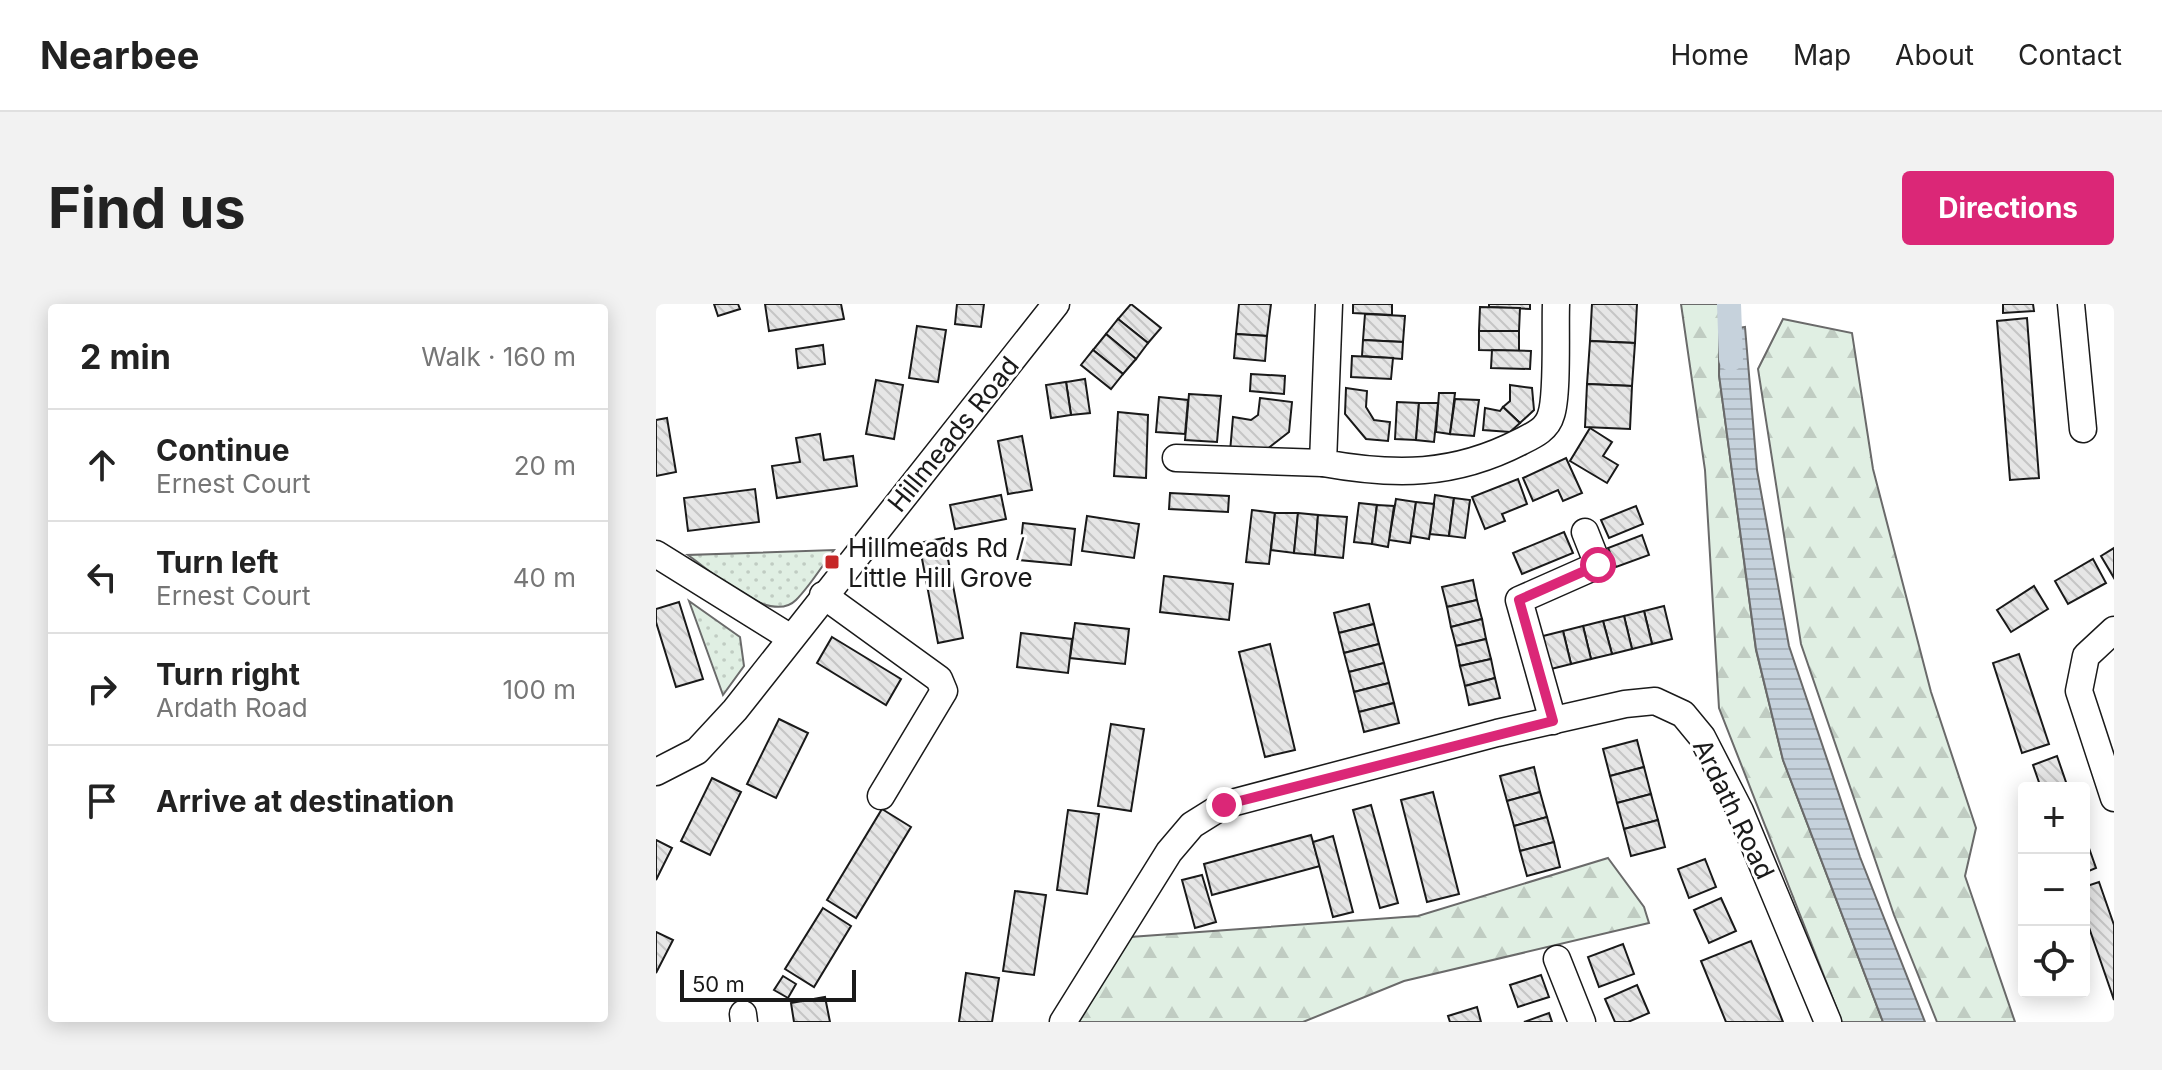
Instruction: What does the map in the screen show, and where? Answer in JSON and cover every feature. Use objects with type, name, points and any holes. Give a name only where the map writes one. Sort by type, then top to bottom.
[{"type":"street","name":"Hillmeads Road","points":[[656,772],[697,751],[735,710],[1056,304]]},
{"type":"street","points":[[1323,463],[1329,304]]},
{"type":"street","points":[[1176,458],[1323,463],[1359,470],[1425,472],[1484,460],[1540,432],[1551,415],[1556,304]]},
{"type":"street","points":[[2071,304],[2083,429]]},
{"type":"street","points":[[1553,721],[1519,600],[1598,565],[1585,532]]},
{"type":"street","points":[[656,554],[791,638]]},
{"type":"street","points":[[823,595],[939,679],[944,691],[881,796]]},
{"type":"street","points":[[2114,630],[2086,656],[2079,691],[2114,798]]},
{"type":"street","name":"Ardath Road","points":[[1063,1022],[1169,852],[1192,825],[1224,805],[1553,721],[1625,704],[1655,701],[1683,714],[1702,737],[1740,811],[1828,1022]]},
{"type":"street","points":[[1557,959],[1582,1022]]},
{"type":"green space","points":[[1681,304],[1720,304],[1719,375],[1756,650],[1783,760],[1883,1022],[1842,1022],[1719,708],[1705,470]]},
{"type":"green space","points":[[1783,319],[1852,333],[1873,469],[1931,692],[1976,828],[1965,876],[2015,1022],[1937,1022],[1894,915],[1801,644],[1758,369]]},
{"type":"green space","points":[[834,550],[796,600],[785,606],[756,601],[725,583],[688,555]]},
{"type":"green space","points":[[689,601],[740,637],[744,666],[723,695]]},
{"type":"green space","points":[[1608,858],[1644,907],[1649,923],[1404,981],[1303,1022],[1078,1022],[1130,937],[1418,916]]},
{"type":"shaded area","points":[[1745,327],[1757,470],[1789,646],[1860,857],[1925,1022],[1883,1022],[1783,760],[1756,649],[1719,375],[1720,331]]},
{"type":"building","points":[[714,304],[738,304],[740,309],[718,316]]},
{"type":"building","points":[[765,304],[841,304],[844,319],[769,331]]},
{"type":"building","points":[[957,304],[984,304],[981,327],[955,324]]},
{"type":"building","points":[[1131,304],[1161,328],[1148,343],[1118,319]]},
{"type":"building","points":[[1239,304],[1271,304],[1267,336],[1236,334]]},
{"type":"building","points":[[1353,304],[1392,304],[1392,315],[1353,313]]},
{"type":"building","points":[[1489,304],[1530,304],[1530,309],[1489,307]]},
{"type":"building","points":[[1592,304],[1637,304],[1635,343],[1590,341]]},
{"type":"building","points":[[2003,304],[2033,304],[2034,311],[2003,313]]},
{"type":"building","points":[[1480,307],[1520,308],[1519,331],[1479,331]]},
{"type":"building","points":[[1365,314],[1405,316],[1403,342],[1363,340]]},
{"type":"building","points":[[2027,318],[2039,478],[2010,480],[1997,321]]},
{"type":"building","points":[[1118,319],[1148,343],[1136,359],[1106,334]]},
{"type":"building","points":[[917,326],[946,330],[938,382],[909,378]]},
{"type":"building","points":[[1479,331],[1519,331],[1519,351],[1479,350]]},
{"type":"building","points":[[1106,334],[1136,359],[1123,374],[1093,350]]},
{"type":"building","points":[[1236,334],[1267,336],[1265,361],[1234,358]]},
{"type":"building","points":[[1363,340],[1403,342],[1402,359],[1362,356]]},
{"type":"building","points":[[1590,341],[1635,343],[1632,386],[1587,384]]},
{"type":"building","points":[[823,345],[825,364],[798,368],[796,349]]},
{"type":"building","points":[[1093,350],[1123,374],[1111,389],[1081,365]]},
{"type":"building","points":[[1492,350],[1531,351],[1530,369],[1491,368]]},
{"type":"building","points":[[1352,356],[1393,358],[1391,379],[1351,377]]},
{"type":"building","points":[[1251,374],[1285,376],[1284,394],[1250,391]]},
{"type":"building","points":[[1085,379],[1090,413],[1071,415],[1066,382]]},
{"type":"building","points":[[876,380],[903,385],[894,439],[866,434]]},
{"type":"building","points":[[1066,382],[1071,415],[1051,418],[1046,385]]},
{"type":"building","points":[[1587,384],[1632,386],[1630,429],[1585,427]]},
{"type":"building","points":[[1510,385],[1532,388],[1534,410],[1520,423],[1503,407],[1510,401]]},
{"type":"building","points":[[1346,388],[1367,391],[1366,407],[1374,420],[1390,422],[1388,441],[1366,439],[1345,414]]},
{"type":"building","points":[[1439,393],[1455,393],[1450,434],[1436,432]]},
{"type":"building","points":[[1189,394],[1221,396],[1217,442],[1185,440]]},
{"type":"building","points":[[1159,397],[1188,400],[1185,434],[1156,432]]},
{"type":"building","points":[[1260,398],[1292,402],[1289,432],[1262,453],[1230,452],[1233,417],[1251,420],[1258,415]]},
{"type":"building","points":[[1455,399],[1479,400],[1474,436],[1450,434]]},
{"type":"building","points":[[1397,402],[1419,403],[1416,440],[1395,439]]},
{"type":"building","points":[[1419,403],[1438,403],[1434,442],[1416,440]]},
{"type":"building","points":[[1503,407],[1520,423],[1510,432],[1483,430],[1485,408],[1500,411]]},
{"type":"building","points":[[1118,412],[1148,415],[1146,478],[1114,476]]},
{"type":"building","points":[[667,418],[676,472],[656,476],[656,420]]},
{"type":"building","points":[[1590,428],[1612,442],[1603,456],[1618,465],[1607,483],[1570,461]]},
{"type":"building","points":[[820,434],[824,460],[853,456],[857,486],[777,498],[772,466],[800,462],[796,438]]},
{"type":"building","points":[[1022,436],[1032,490],[1008,494],[998,441]]},
{"type":"building","points":[[1566,458],[1582,493],[1563,501],[1558,490],[1533,501],[1523,478]]},
{"type":"building","points":[[1518,479],[1527,504],[1502,514],[1505,521],[1485,529],[1472,497]]},
{"type":"building","points":[[755,489],[759,522],[688,531],[684,498]]},
{"type":"building","points":[[1170,493],[1229,496],[1228,512],[1169,509]]},
{"type":"building","points":[[1001,495],[1006,519],[955,529],[950,505]]},
{"type":"building","points":[[1435,495],[1454,498],[1449,536],[1430,534]]},
{"type":"building","points":[[1454,498],[1470,500],[1465,538],[1449,536]]},
{"type":"building","points":[[1396,499],[1416,502],[1410,543],[1389,540]]},
{"type":"building","points":[[1416,502],[1434,504],[1429,539],[1411,536]]},
{"type":"building","points":[[1359,503],[1377,505],[1372,544],[1354,542]]},
{"type":"building","points":[[1377,505],[1394,506],[1388,547],[1372,544]]},
{"type":"building","points":[[1636,506],[1643,524],[1609,538],[1601,520]]},
{"type":"building","points":[[1252,510],[1275,513],[1269,564],[1246,562]]},
{"type":"building","points":[[1275,513],[1298,513],[1294,553],[1271,550]]},
{"type":"building","points":[[1298,513],[1318,515],[1315,555],[1294,553]]},
{"type":"building","points":[[1318,515],[1347,517],[1343,558],[1315,555]]},
{"type":"building","points":[[1087,516],[1139,524],[1134,558],[1082,551]]},
{"type":"building","points":[[1023,523],[1075,529],[1071,565],[1019,560]]},
{"type":"building","points":[[1564,532],[1573,553],[1522,574],[1513,553]]},
{"type":"building","points":[[1642,535],[1649,555],[1616,567],[1608,548]]},
{"type":"building","points":[[944,538],[963,638],[938,643],[919,543]]},
{"type":"building","points":[[2114,548],[2114,578],[2101,556]]},
{"type":"building","points":[[2093,559],[2106,583],[2068,604],[2055,581]]},
{"type":"building","points":[[1164,576],[1233,584],[1229,620],[1160,612]]},
{"type":"building","points":[[1473,580],[1477,600],[1447,607],[1442,587]]},
{"type":"building","points":[[2034,586],[2048,609],[2011,632],[1997,610]]},
{"type":"building","points":[[1477,600],[1482,619],[1451,627],[1447,607]]},
{"type":"building","points":[[679,602],[703,679],[676,687],[656,622],[656,609]]},
{"type":"building","points":[[1369,604],[1374,624],[1339,633],[1334,613]]},
{"type":"building","points":[[1664,606],[1672,639],[1652,644],[1644,611]]},
{"type":"building","points":[[1644,611],[1652,644],[1632,649],[1624,616]]},
{"type":"building","points":[[1624,616],[1632,649],[1612,654],[1603,621]]},
{"type":"building","points":[[1482,619],[1486,639],[1456,646],[1451,627]]},
{"type":"building","points":[[1603,621],[1612,654],[1591,659],[1583,626]]},
{"type":"building","points":[[1075,623],[1129,629],[1125,664],[1070,658]]},
{"type":"building","points":[[1374,624],[1379,644],[1344,653],[1339,633]]},
{"type":"building","points":[[1583,626],[1591,659],[1571,664],[1563,631]]},
{"type":"building","points":[[1563,631],[1571,664],[1551,669],[1543,636]]},
{"type":"building","points":[[1021,633],[1072,639],[1068,673],[1017,667]]},
{"type":"building","points":[[832,637],[901,679],[886,705],[817,663]]},
{"type":"building","points":[[1486,639],[1491,659],[1460,666],[1456,646]]},
{"type":"building","points":[[1270,644],[1295,750],[1265,757],[1239,652]]},
{"type":"building","points":[[1379,644],[1384,663],[1349,672],[1344,653]]},
{"type":"building","points":[[2019,654],[2049,744],[2022,753],[1993,663]]},
{"type":"building","points":[[1491,659],[1495,678],[1465,686],[1460,666]]},
{"type":"building","points":[[1384,663],[1389,683],[1354,692],[1349,672]]},
{"type":"building","points":[[1495,678],[1500,698],[1469,705],[1465,686]]},
{"type":"building","points":[[1389,683],[1394,703],[1359,712],[1354,692]]},
{"type":"building","points":[[1394,703],[1399,723],[1364,732],[1359,712]]},
{"type":"building","points":[[779,719],[808,733],[776,798],[747,784]]},
{"type":"building","points":[[1111,724],[1144,729],[1131,811],[1098,806]]},
{"type":"building","points":[[1637,740],[1644,767],[1610,776],[1603,749]]},
{"type":"building","points":[[2057,756],[2066,782],[2039,782],[2033,765]]},
{"type":"building","points":[[1534,767],[1540,792],[1507,801],[1500,776]]},
{"type":"building","points":[[1644,767],[1651,794],[1617,803],[1610,776]]},
{"type":"building","points":[[712,778],[741,792],[710,855],[681,841]]},
{"type":"building","points":[[1433,792],[1459,894],[1427,902],[1401,800]]},
{"type":"building","points":[[1540,792],[1547,817],[1514,826],[1507,801]]},
{"type":"building","points":[[1651,794],[1658,820],[1624,829],[1617,803]]},
{"type":"building","points":[[1371,805],[1398,903],[1380,908],[1353,810]]},
{"type":"building","points":[[882,809],[911,827],[856,918],[827,900]]},
{"type":"building","points":[[1068,810],[1099,814],[1087,894],[1057,890]]},
{"type":"building","points":[[1547,817],[1554,842],[1520,851],[1514,826]]},
{"type":"building","points":[[1658,820],[1665,847],[1631,856],[1624,829]]},
{"type":"building","points":[[1311,835],[1320,866],[1212,895],[1204,864]]},
{"type":"building","points":[[1333,836],[1353,912],[1333,917],[1313,842]]},
{"type":"building","points":[[656,840],[672,848],[656,880]]},
{"type":"building","points":[[1554,842],[1560,867],[1527,876],[1520,851]]},
{"type":"building","points":[[2090,851],[2096,868],[2090,870]]},
{"type":"building","points":[[1705,859],[1716,887],[1689,898],[1678,869]]},
{"type":"building","points":[[1202,875],[1216,922],[1195,928],[1182,880]]},
{"type":"building","points":[[2099,882],[2114,925],[2114,1000],[2090,930],[2090,885]]},
{"type":"building","points":[[1015,891],[1046,895],[1034,975],[1003,971]]},
{"type":"building","points":[[1721,898],[1736,931],[1709,943],[1694,910]]},
{"type":"building","points":[[823,908],[851,926],[814,987],[785,969]]},
{"type":"building","points":[[656,932],[673,940],[656,973]]},
{"type":"building","points":[[1751,941],[1783,1022],[1726,1022],[1701,961]]},
{"type":"building","points":[[1623,944],[1634,974],[1599,987],[1588,957]]},
{"type":"building","points":[[966,973],[999,978],[992,1022],[959,1022]]},
{"type":"building","points":[[1541,975],[1549,997],[1518,1007],[1510,985]]},
{"type":"building","points":[[783,976],[796,984],[788,998],[774,990]]},
{"type":"building","points":[[1637,985],[1649,1013],[1628,1022],[1615,1022],[1605,999]]},
{"type":"building","points":[[825,997],[830,1022],[794,1022],[791,1003]]},
{"type":"building","points":[[1477,1007],[1481,1022],[1450,1022],[1448,1016]]},
{"type":"building","points":[[1549,1013],[1552,1022],[1524,1022]]},
{"type":"waterway","points":[[1729,304],[1731,359]]},
{"type":"place","name":"Hillmeads Rd / Little Hill Grove","points":[[832,562]]},
{"type":"route","points":[[1224,805],[1553,721],[1519,600],[1598,565]]}]
